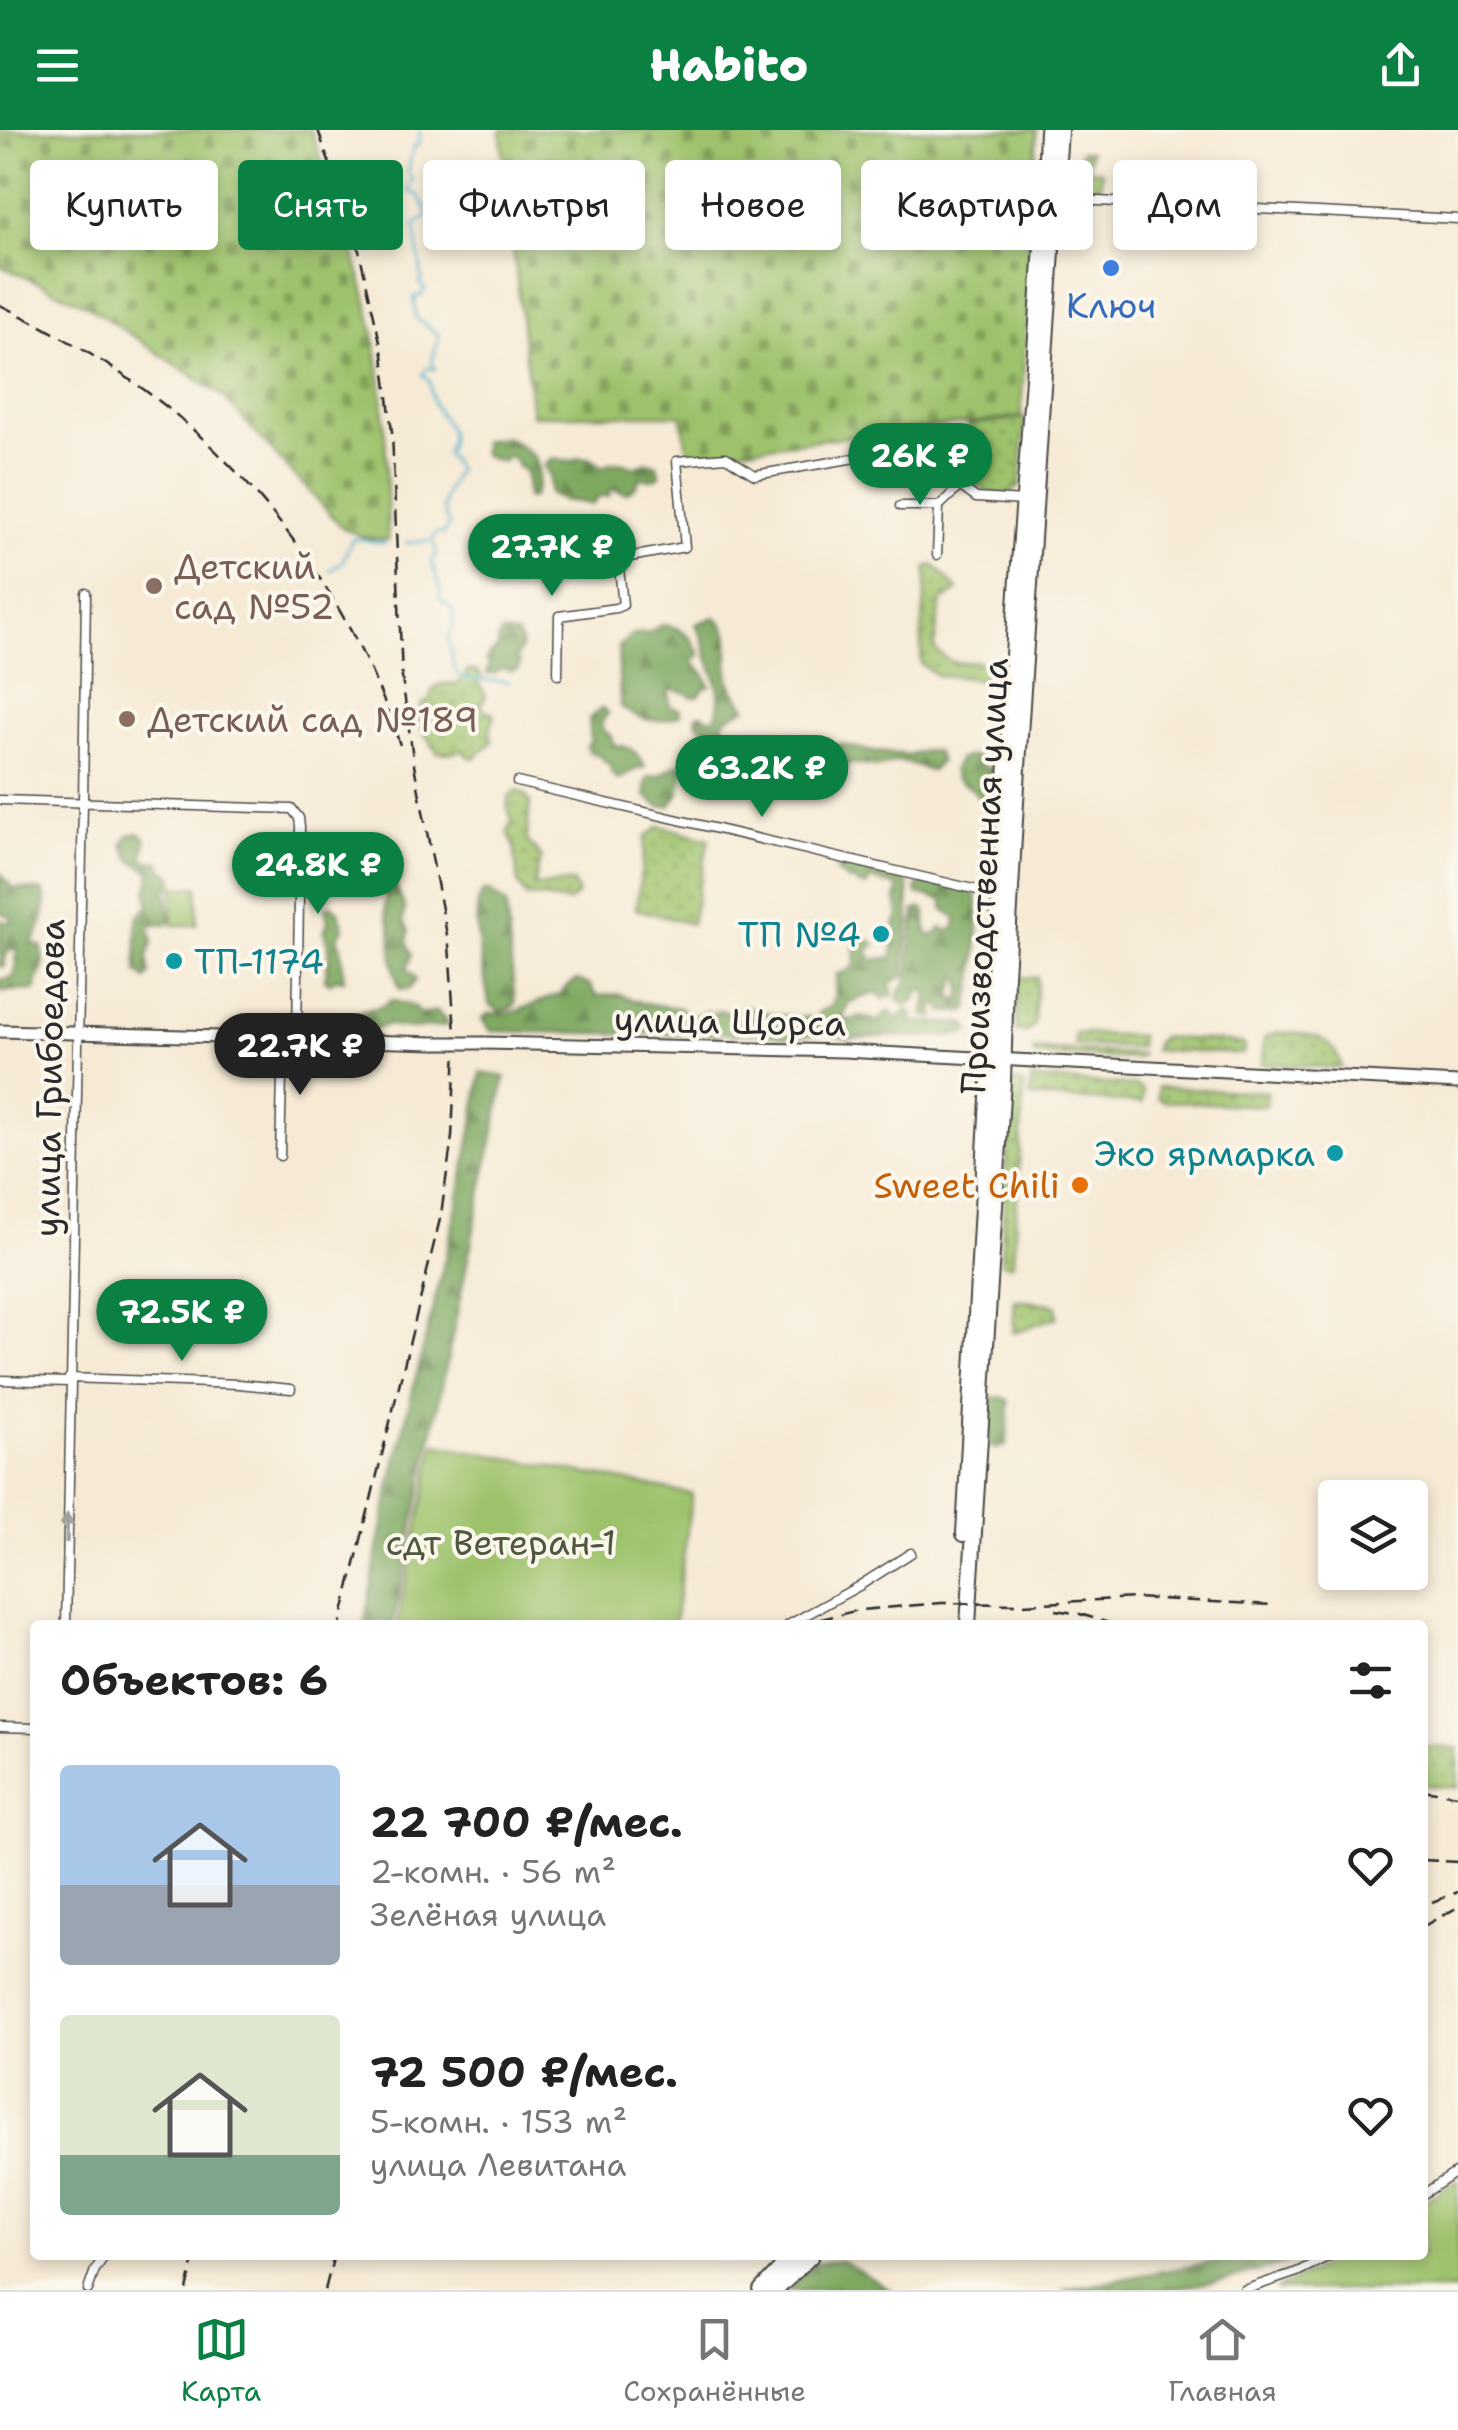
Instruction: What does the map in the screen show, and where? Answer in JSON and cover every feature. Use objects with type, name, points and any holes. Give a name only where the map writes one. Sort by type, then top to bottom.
[{"type":"highway","name":"Производственная улица","points":[[1047,130],[1049,160]]},
{"type":"highway","name":"Производственная улица","points":[[1056,160],[1060,130]]},
{"type":"highway","name":"Производственная улица","points":[[968,1620],[997,1059],[998,895],[1023,501],[1046,250]]},
{"type":"highway","name":"Производственная улица","points":[[958,1620],[1006,976],[1048,250]]},
{"type":"highway","points":[[761,2290],[789,2260]]},
{"type":"highway","points":[[776,2290],[807,2260]]},
{"type":"main road","name":"улица Щорса","points":[[0,1031],[844,1051],[1458,1083]]},
{"type":"street","points":[[1093,201],[1458,219]]},
{"type":"street","points":[[547,572],[685,547],[678,460],[726,457],[755,475],[873,455],[952,450],[960,486],[976,498],[1023,501]]},
{"type":"street","points":[[900,506],[939,506],[960,486]]},
{"type":"street","points":[[937,556],[939,506]]},
{"type":"street","points":[[558,675],[559,616],[623,605],[618,560]]},
{"type":"street","name":"улица Грибоедова","points":[[66,1620],[86,592]]},
{"type":"street","points":[[517,782],[998,895]]},
{"type":"street","points":[[0,800],[292,808],[300,827],[280,1156]]},
{"type":"street","points":[[0,1380],[292,1388]]},
{"type":"street","points":[[797,1620],[912,1553]]},
{"type":"street","points":[[0,1727],[30,1728]]},
{"type":"street","points":[[1428,2191],[1458,2171]]},
{"type":"street","points":[[88,2290],[102,2260]]},
{"type":"street","points":[[1244,2290],[1321,2260]]},
{"type":"green space","points":[[0,130],[311,130],[321,160],[238,160],[238,250],[352,250],[378,360],[388,540],[366,538],[343,528],[221,395],[85,304],[0,266]]},
{"type":"green space","points":[[500,130],[1037,130],[1035,160],[861,160],[861,250],[1030,250],[1021,417],[689,455],[681,415],[532,415],[513,250],[645,250],[645,160],[503,160]]},
{"type":"green space","points":[[1080,151],[1090,151],[1089,160],[1079,160]]},
{"type":"green space","points":[[1093,170],[1102,171],[1100,190],[1093,189]]},
{"type":"green space","points":[[1025,418],[1020,486],[1003,494],[987,491],[976,483],[968,425]]},
{"type":"green space","points":[[506,437],[536,461],[537,489],[533,497],[527,498],[526,476],[514,459],[507,456],[503,462],[482,452],[483,441]]},
{"type":"green space","points":[[588,458],[603,467],[618,462],[634,467],[648,462],[657,465],[660,476],[640,478],[626,493],[611,489],[609,496],[599,497],[592,505],[550,494],[550,476],[544,466],[551,459]]},
{"type":"green space","points":[[934,565],[958,590],[941,602],[934,648],[949,660],[978,661],[990,668],[987,682],[937,676],[921,664],[927,567]]},
{"type":"green space","points":[[715,617],[728,637],[729,679],[746,708],[725,718],[723,730],[702,727],[696,716],[715,718],[718,710],[718,686],[696,624]]},
{"type":"green space","points":[[661,625],[674,627],[691,639],[700,656],[692,661],[710,686],[692,697],[669,689],[670,706],[681,710],[681,714],[650,720],[620,707],[618,647],[634,634],[649,633]]},
{"type":"green space","points":[[501,633],[517,635],[521,649],[516,657],[520,665],[517,670],[509,672],[504,668],[487,674],[486,660],[498,647]]},
{"type":"green space","points":[[468,671],[477,671],[481,676],[479,684],[486,696],[481,704],[495,716],[492,742],[474,758],[462,750],[437,752],[418,718],[432,691],[440,684],[459,683]]},
{"type":"green space","points":[[603,708],[608,713],[601,723],[603,730],[614,745],[637,754],[645,767],[618,780],[611,767],[587,746],[591,741],[589,718]]},
{"type":"green space","points":[[808,743],[909,755],[936,751],[940,762],[931,771],[905,762],[881,767],[850,763],[843,767],[834,764],[832,758],[797,755],[789,748]]},
{"type":"green space","points":[[1002,756],[1003,788],[998,796],[1002,808],[997,813],[1001,823],[990,884],[984,849],[985,812],[976,793],[959,781],[953,769],[959,759],[980,758],[989,771],[992,757]]},
{"type":"green space","points":[[675,765],[684,769],[679,793],[670,806],[659,806],[646,796],[646,782]]},
{"type":"green space","points":[[737,768],[769,773],[783,768],[784,775],[778,784],[750,785],[724,774]]},
{"type":"green space","points":[[518,791],[530,802],[527,840],[542,858],[535,884],[573,883],[578,894],[569,902],[526,896],[518,884],[507,806],[510,796]]},
{"type":"green space","points":[[660,826],[709,839],[691,924],[636,909],[646,837]]},
{"type":"green space","points":[[137,833],[146,841],[143,856],[148,861],[161,862],[172,875],[173,883],[167,889],[170,920],[166,925],[149,928],[153,941],[148,957],[150,974],[146,979],[137,972],[137,918],[149,906],[147,890],[151,877],[149,871],[131,860],[123,844],[128,835]]},
{"type":"green space","points":[[848,863],[908,883],[909,924],[903,976],[890,984],[893,995],[883,999],[879,993],[848,1003],[843,1019],[861,1016],[878,1021],[889,1011],[900,1018],[910,1011],[910,1022],[957,1026],[960,1022],[967,1025],[967,1033],[948,1037],[846,1039],[830,1033],[822,1024],[818,1026],[819,1035],[792,1038],[751,1032],[721,1032],[715,1036],[697,1032],[680,1035],[490,1031],[482,1019],[489,1013],[509,1014],[560,994],[577,980],[590,985],[596,996],[617,994],[643,1003],[679,1008],[693,1016],[709,1011],[715,1016],[715,1012],[744,1006],[771,1014],[815,1019],[819,1012],[833,1005],[837,974],[854,966],[857,942],[865,938],[876,944],[868,955],[874,960],[893,957],[899,887],[870,879],[867,886],[849,881],[836,871]]},
{"type":"green space","points":[[0,873],[13,888],[43,891],[44,919],[32,945],[41,946],[44,960],[35,990],[0,991],[0,980],[13,977],[17,966],[16,950],[12,948],[0,967],[0,921],[12,922],[11,916],[0,913]]},
{"type":"green space","points":[[391,877],[398,878],[394,882],[409,931],[407,942],[412,954],[407,970],[416,980],[409,989],[400,989],[394,967],[385,903]]},
{"type":"green space","points":[[930,883],[975,892],[978,914],[969,1007],[958,1012],[962,990],[957,977],[951,998],[957,999],[956,1010],[944,1012],[939,1004],[934,1005],[934,1017],[924,1016],[928,995],[925,991],[918,990],[916,999],[906,1006],[898,999],[906,983],[915,910],[926,911],[929,935],[936,935],[941,928],[951,931],[955,926],[956,917],[943,909],[943,900],[917,894],[916,888]]},
{"type":"green space","points":[[173,887],[198,887],[197,925],[172,925]]},
{"type":"green space","points":[[484,891],[506,905],[515,1004],[509,1010],[499,1011],[489,1004],[477,928],[479,900]]},
{"type":"green space","points":[[331,905],[344,927],[337,938],[344,980],[329,983],[325,980],[330,951],[324,931],[328,921],[325,908]]},
{"type":"green space","points":[[1019,977],[1037,978],[1034,1025],[1027,1032],[1016,1031]]},
{"type":"green space","points":[[391,1000],[415,1007],[420,1015],[436,1011],[447,1022],[445,1026],[410,1029],[387,1025],[368,1030],[362,1027],[356,1014]]},
{"type":"green space","points":[[1278,1032],[1310,1035],[1326,1042],[1342,1068],[1262,1064],[1264,1038]]},
{"type":"green space","points":[[1075,1033],[1140,1036],[1139,1048],[1075,1045]]},
{"type":"green space","points":[[1162,1037],[1241,1043],[1243,1054],[1154,1050]]},
{"type":"green space","points":[[1034,1049],[1141,1054],[1135,1059],[1034,1055]]},
{"type":"green space","points":[[481,1073],[505,1077],[393,1620],[365,1620],[391,1483],[473,1125]]},
{"type":"green space","points":[[1031,1079],[1137,1086],[1143,1091],[1142,1103],[1030,1097]]},
{"type":"green space","points":[[1016,1082],[1024,1088],[1013,1264],[1003,1264],[1010,1087]]},
{"type":"green space","points":[[1158,1087],[1267,1092],[1266,1106],[1163,1101],[1158,1098]]},
{"type":"green space","points":[[1015,1300],[1056,1306],[1057,1317],[1013,1333]]},
{"type":"green space","points":[[991,1398],[1009,1401],[1007,1445],[995,1448],[988,1444]]},
{"type":"green space","name":"сдт Ветеран-1","points":[[435,1444],[692,1494],[675,1620],[398,1620]]},
{"type":"green space","points":[[1428,1747],[1458,1748],[1458,1788],[1428,1785]]},
{"type":"green space","points":[[1458,2180],[1458,2290],[1275,2290],[1331,2260],[1428,2260],[1428,2199]]},
{"type":"green space","points":[[841,2260],[891,2290],[788,2290],[815,2263]]},
{"type":"green space","points":[[1223,2260],[1293,2260],[1227,2280],[1161,2290],[1062,2290]]},
{"type":"waterway","points":[[419,130],[420,143],[413,146],[408,173],[413,179],[409,189],[418,195],[428,212],[415,225],[420,284],[425,289],[414,298],[416,318],[439,335],[432,362],[435,369],[427,368],[423,375],[429,380],[435,406],[448,428],[446,454],[457,470],[443,504],[449,525],[443,534],[434,535],[437,554],[431,561],[441,590],[439,598],[453,610],[448,639],[457,674],[461,678],[509,682]]},
{"type":"waterway","points":[[330,571],[342,562],[352,539],[385,543]]},
{"type":"waterway","points":[[406,543],[430,541]]},
{"type":"railway","points":[[318,130],[358,246],[383,355],[392,432],[402,678],[414,765],[449,945],[456,1048],[452,1137],[441,1215],[341,1620]]},
{"type":"railway","points":[[0,305],[84,350],[144,390],[203,438],[240,476],[274,515],[334,602],[360,648],[400,745]]},
{"type":"railway","points":[[817,1620],[859,1610],[942,1603],[1022,1604],[1135,1598],[1273,1605]]},
{"type":"railway","points":[[1056,1610],[1100,1620]]},
{"type":"railway","points":[[1428,1791],[1458,1795]]},
{"type":"railway","points":[[1428,1860],[1458,1862]]},
{"type":"railway","points":[[1432,1902],[1458,1892]]},
{"type":"railway","points":[[1428,1924],[1458,1907]]},
{"type":"railway","points":[[187,2290],[194,2260]]},
{"type":"railway","points":[[325,2290],[333,2260]]},
{"type":"place","name":"Ключ","points":[[1111,268]]},
{"type":"place","name":"Детский сад №52","points":[[154,586]]},
{"type":"place","name":"Детский сад №189","points":[[127,719]]},
{"type":"place","name":"ТП №4","points":[[881,934]]},
{"type":"place","name":"ТП-1174","points":[[174,961]]},
{"type":"place","name":"Эко ярмарка","points":[[1335,1153]]},
{"type":"place","name":"Sweet Chili","points":[[1080,1185]]}]
